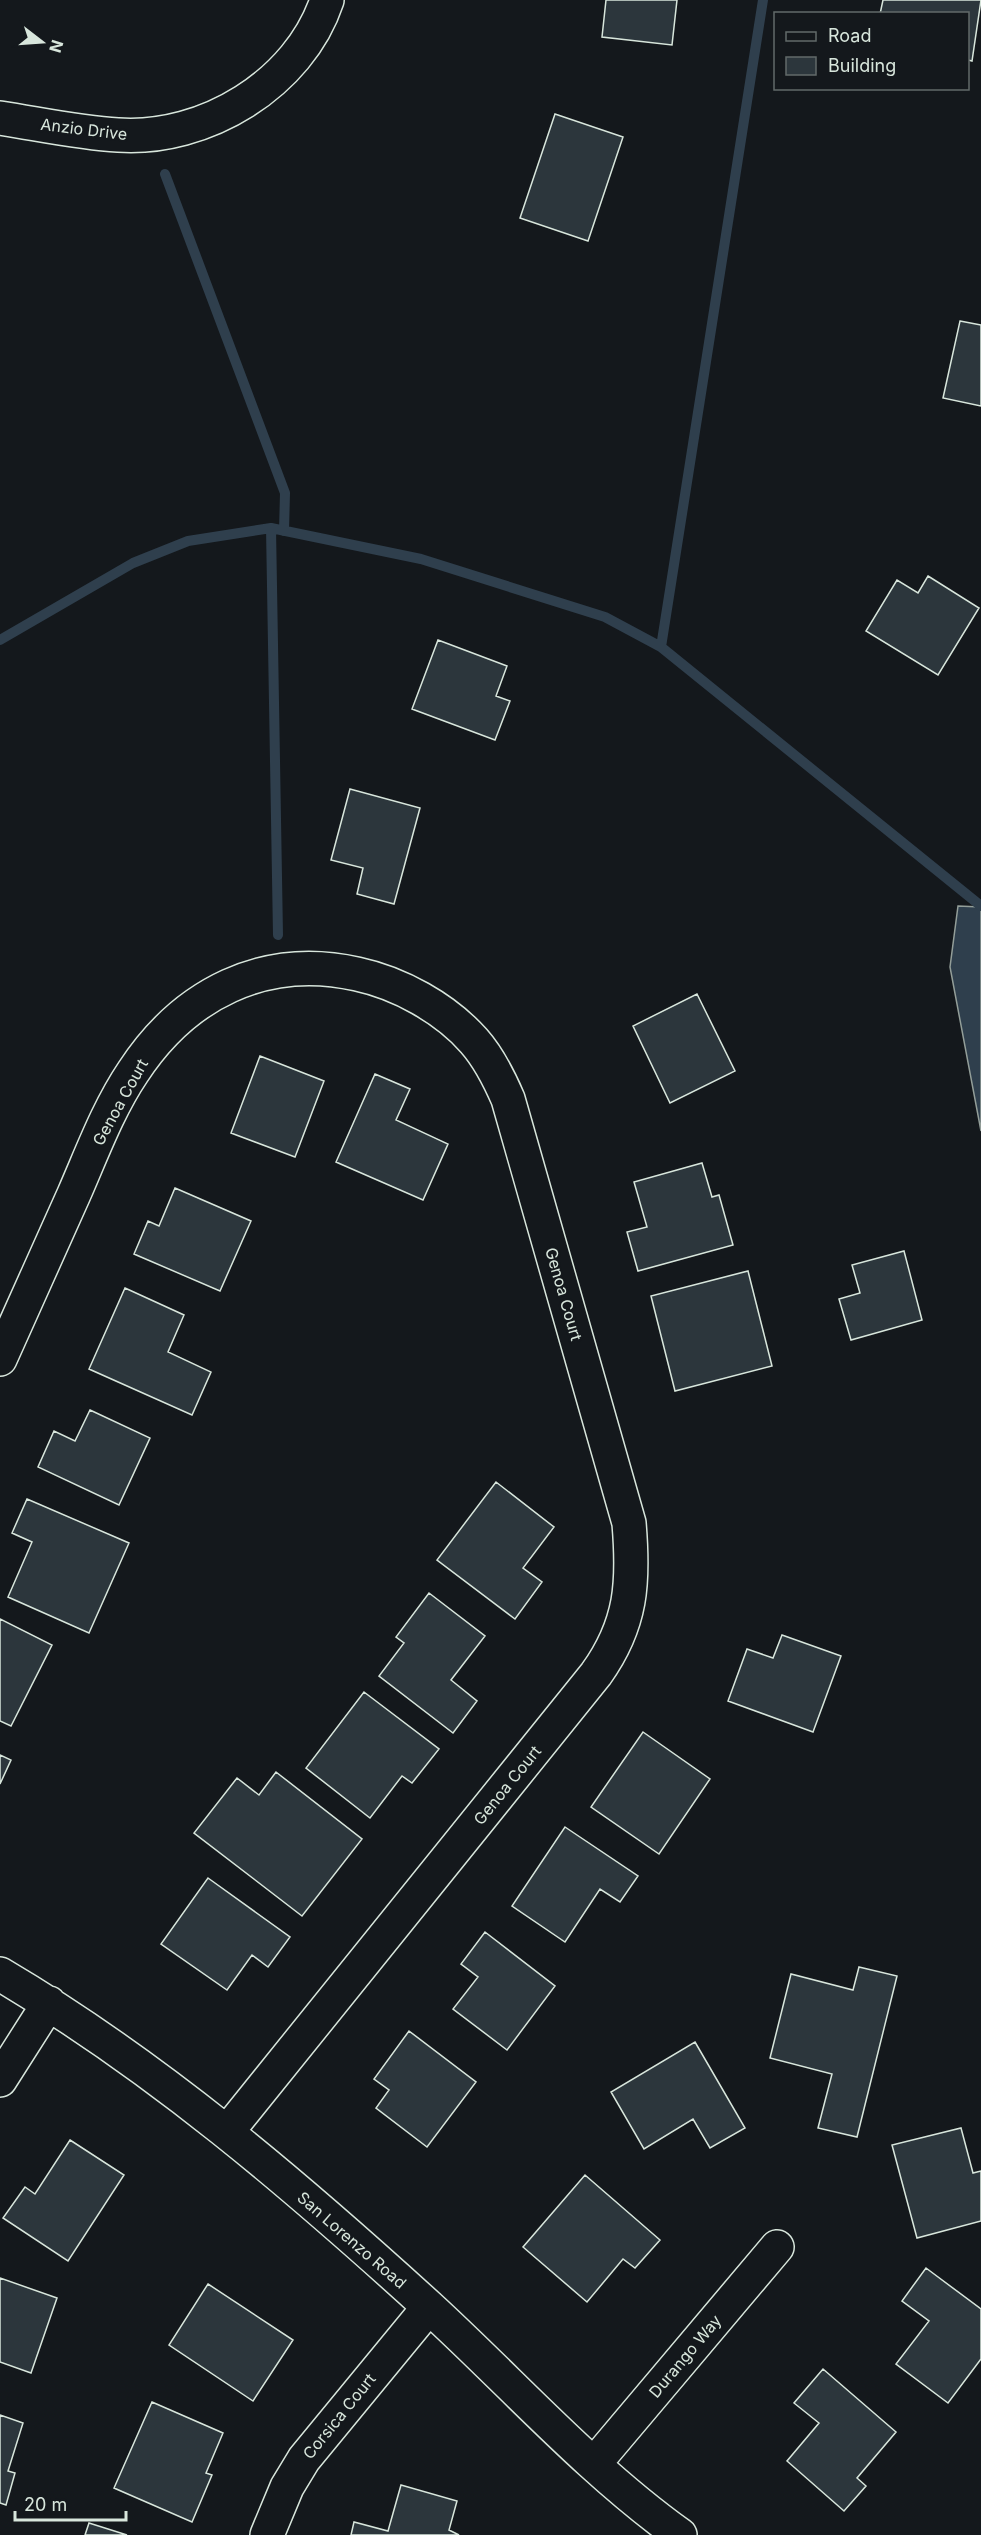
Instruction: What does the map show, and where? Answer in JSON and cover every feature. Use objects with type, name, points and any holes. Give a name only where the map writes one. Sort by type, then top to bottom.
[{"type":"street","name":"Anzio Drive","points":[[0,118],[118,135],[149,135],[202,122],[228,111],[260,91],[284,69],[305,43],[327,0]]},
{"type":"street","name":"Genoa Court","points":[[0,1359],[110,1114],[133,1072],[156,1040],[183,1013],[211,994],[243,980],[273,972],[303,968],[334,969],[369,976],[398,987],[448,1018],[473,1040],[490,1063],[508,1099],[629,1522],[632,1583],[627,1610],[610,1655],[597,1674],[226,2132]]},
{"type":"street","name":"San Lorenzo Road","points":[[0,1974],[49,2003],[142,2066],[226,2132],[429,2307],[594,2464],[680,2535]]},
{"type":"street","points":[[0,2080],[49,2003]]},
{"type":"street","name":"Durango Way","points":[[594,2464],[777,2247]]},
{"type":"street","name":"Corsica Court","points":[[267,2535],[283,2495],[304,2459],[429,2307]]},
{"type":"water","points":[[958,906],[981,907],[981,1131],[950,967]]},
{"type":"building","points":[[606,0],[677,0],[672,45],[602,37]]},
{"type":"building","points":[[883,0],[981,0],[972,61],[969,60],[969,12],[880,12]]},
{"type":"building","points":[[555,114],[623,137],[588,241],[520,218]]},
{"type":"building","points":[[960,321],[981,325],[981,406],[943,398]]},
{"type":"building","points":[[928,576],[979,608],[938,675],[866,631],[897,580],[918,593]]},
{"type":"building","points":[[438,640],[507,666],[496,696],[510,701],[495,740],[412,709]]},
{"type":"building","points":[[350,789],[420,808],[394,904],[357,894],[363,868],[331,860]]},
{"type":"building","points":[[697,994],[735,1071],[670,1103],[633,1026]]},
{"type":"building","points":[[260,1056],[324,1081],[295,1157],[231,1133]]},
{"type":"building","points":[[375,1074],[410,1089],[396,1120],[448,1144],[423,1200],[336,1162]]},
{"type":"building","points":[[702,1163],[712,1197],[719,1195],[733,1245],[638,1271],[627,1232],[647,1227],[634,1182]]},
{"type":"building","points":[[175,1188],[251,1221],[220,1291],[134,1254],[148,1221],[159,1226]]},
{"type":"building","points":[[904,1251],[922,1320],[851,1340],[839,1299],[860,1293],[852,1265]]},
{"type":"building","points":[[748,1271],[772,1366],[675,1391],[651,1296]]},
{"type":"building","points":[[125,1288],[184,1315],[168,1352],[211,1372],[192,1415],[89,1369]]},
{"type":"building","points":[[90,1410],[150,1438],[119,1505],[38,1467],[54,1431],[75,1441]]},
{"type":"building","points":[[496,1482],[554,1527],[523,1568],[542,1582],[515,1619],[437,1560]]},
{"type":"building","points":[[27,1499],[129,1543],[89,1633],[8,1597],[32,1542],[12,1533]]},
{"type":"building","points":[[429,1593],[485,1636],[451,1680],[477,1701],[453,1733],[379,1676],[404,1643],[396,1637]]},
{"type":"building","points":[[0,1619],[52,1645],[11,1726],[0,1721]]},
{"type":"building","points":[[782,1635],[841,1656],[813,1732],[728,1701],[747,1649],[773,1658]]},
{"type":"building","points":[[364,1692],[439,1749],[412,1783],[402,1776],[370,1818],[306,1768]]},
{"type":"building","points":[[643,1732],[710,1779],[659,1854],[591,1807]]},
{"type":"building","points":[[0,1755],[11,1760],[0,1784]]},
{"type":"building","points":[[276,1772],[362,1839],[302,1916],[194,1833],[237,1778],[259,1795]]},
{"type":"building","points":[[565,1827],[638,1876],[620,1902],[600,1889],[565,1942],[512,1906]]},
{"type":"building","points":[[208,1878],[290,1937],[268,1967],[252,1955],[227,1990],[161,1944]]},
{"type":"building","points":[[485,1932],[555,1986],[507,2050],[453,2009],[478,1977],[461,1964]]},
{"type":"building","points":[[859,1967],[897,1976],[857,2137],[818,2128],[832,2074],[770,2058],[791,1974],[853,1990]]},
{"type":"building","points":[[409,2031],[476,2082],[427,2147],[376,2108],[389,2090],[374,2079]]},
{"type":"building","points":[[695,2042],[745,2128],[710,2148],[693,2119],[644,2149],[611,2092]]},
{"type":"building","points":[[961,2128],[973,2173],[981,2171],[981,2221],[917,2238],[892,2145]]},
{"type":"building","points":[[70,2140],[124,2175],[68,2261],[3,2218],[25,2187],[35,2194]]},
{"type":"building","points":[[585,2175],[660,2240],[635,2268],[623,2259],[587,2302],[523,2247]]},
{"type":"building","points":[[926,2268],[981,2309],[981,2359],[948,2403],[896,2364],[929,2321],[902,2301]]},
{"type":"building","points":[[0,2278],[57,2298],[31,2373],[0,2362]]},
{"type":"building","points":[[208,2284],[293,2340],[253,2401],[169,2345]]},
{"type":"building","points":[[823,2369],[896,2432],[857,2478],[866,2486],[844,2511],[787,2461],[819,2423],[794,2403]]},
{"type":"building","points":[[152,2402],[223,2433],[206,2473],[212,2475],[192,2522],[114,2488]]},
{"type":"building","points":[[0,2415],[23,2423],[8,2471],[15,2473],[6,2505],[0,2503]]},
{"type":"building","points":[[401,2485],[457,2501],[449,2530],[459,2535],[351,2535],[354,2522],[388,2531]]},
{"type":"building","points":[[89,2523],[127,2535],[85,2535]]},
{"type":"waterway","points":[[661,647],[763,0]]},
{"type":"waterway","points":[[165,174],[285,493],[284,531]]},
{"type":"waterway","points":[[271,528],[278,935]]},
{"type":"waterway","points":[[0,640],[133,563],[188,541],[271,528],[421,559],[605,617],[661,647],[981,906]]}]
